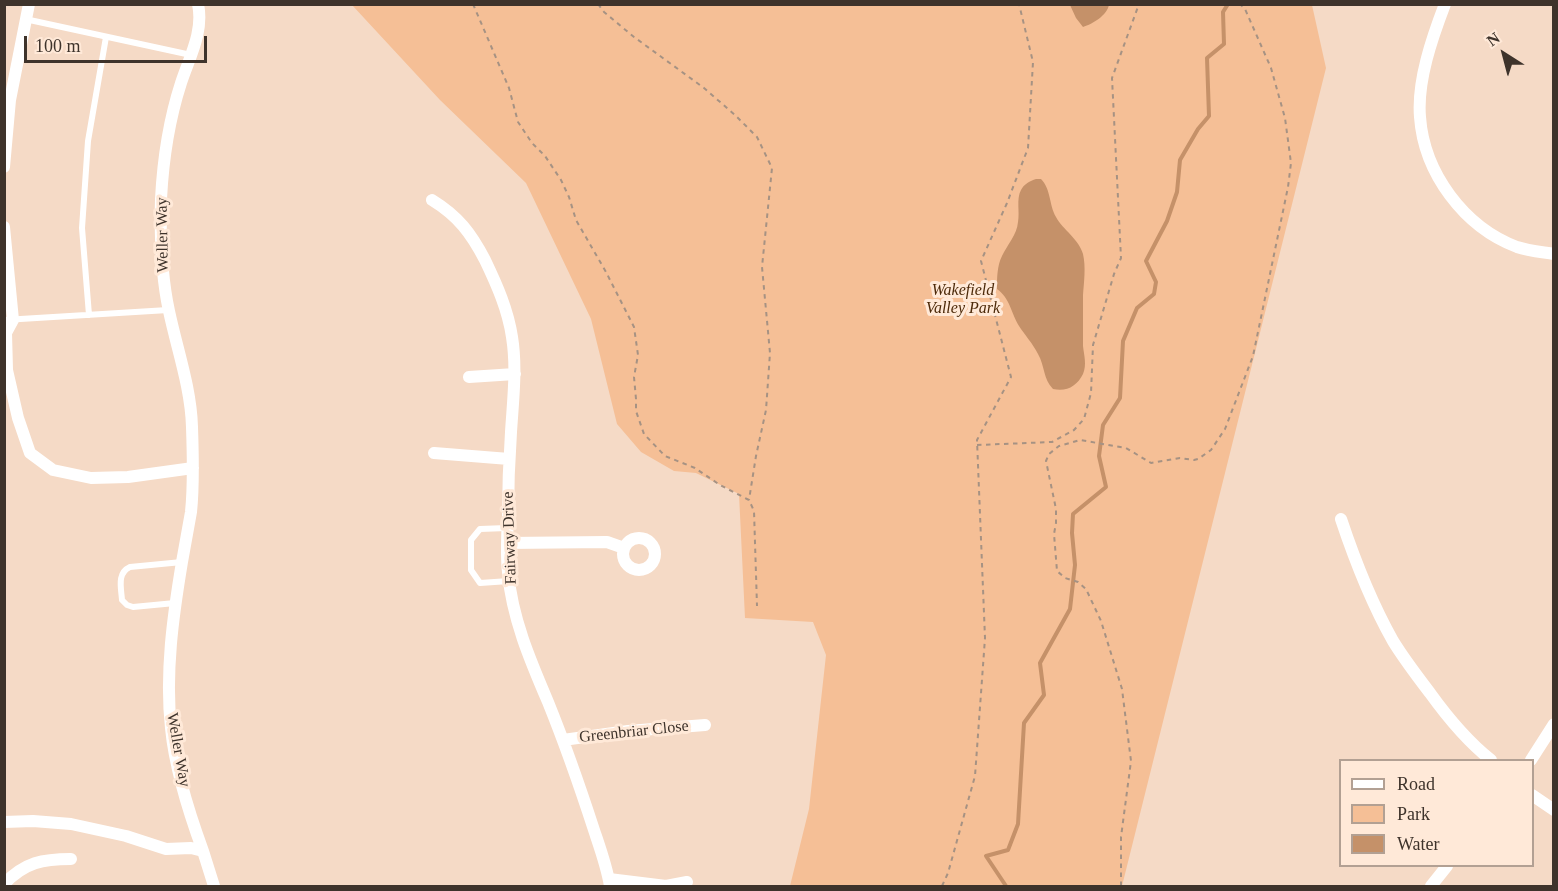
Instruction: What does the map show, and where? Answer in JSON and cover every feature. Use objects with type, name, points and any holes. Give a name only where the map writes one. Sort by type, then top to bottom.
[{"type":"street","points":[[4,167],[10,100],[29,4]]},
{"type":"street","name":"Weller Way","points":[[198,4],[200,12],[198,32],[181,82],[167,136],[161,197],[162,273],[192,423],[193,468],[191,511],[170,657],[171,730],[177,764],[194,826],[214,886]]},
{"type":"street","points":[[1445,4],[1424,71],[1420,101],[1422,133],[1438,177],[1452,197],[1486,230],[1518,247],[1554,254]]},
{"type":"street","name":"Fairway Drive","points":[[432,200],[456,218],[480,251],[502,297],[508,318],[513,339],[515,374],[509,459],[507,543],[509,581],[523,642],[563,740],[610,883]]},
{"type":"street","points":[[4,227],[9,320],[6,333],[7,370],[18,418],[30,453],[52,470],[91,478],[128,477],[193,468]]},
{"type":"street","points":[[469,377],[515,374]]},
{"type":"street","points":[[434,453],[509,459]]},
{"type":"street","points":[[1341,519],[1364,583],[1394,643],[1459,730],[1490,759]]},
{"type":"street","points":[[507,543],[607,543],[624,548]]},
{"type":"street","points":[[1532,759],[1554,724]]},
{"type":"street","name":"Greenbriar Close","points":[[563,740],[628,731],[705,725]]},
{"type":"street","points":[[1534,796],[1554,810]]},
{"type":"street","points":[[4,822],[33,821],[71,824],[126,836],[166,849],[191,848],[203,851]]},
{"type":"street","points":[[4,884],[25,867],[41,861],[72,859]]},
{"type":"street","points":[[1431,886],[1446,867]]},
{"type":"street","points":[[610,883],[666,886],[687,882]]},
{"type":"lane","points":[[25,19],[192,55]]},
{"type":"lane","points":[[89,315],[82,228],[87,152],[106,37]]},
{"type":"lane","points":[[9,320],[168,310]]},
{"type":"lane","points":[[508,528],[480,529],[471,540],[471,570],[480,584],[509,581]]},
{"type":"lane","points":[[176,603],[133,607],[127,604],[122,600],[121,575],[129,567],[182,562]]},
{"type":"path","points":[[473,4],[509,88],[518,122],[561,180],[576,220],[634,327],[638,355],[634,377],[636,411],[644,434],[665,456],[695,468],[749,500]]},
{"type":"path","points":[[598,4],[604,12],[634,37],[704,88],[735,115],[757,137],[772,168],[762,267],[770,353],[766,410],[749,500],[754,511],[757,606]]},
{"type":"path","points":[[942,886],[948,873],[975,776],[985,638],[977,440],[1011,377],[981,261],[1028,148],[1033,62],[1019,4]]},
{"type":"path","points":[[977,445],[1052,442],[1074,430],[1084,419],[1091,393],[1093,345],[1121,258],[1112,78],[1139,4]]},
{"type":"path","points":[[1121,886],[1121,837],[1131,761],[1122,689],[1101,621],[1086,589],[1057,571],[1053,534],[1056,509],[1046,461],[1059,446],[1080,440],[1126,448],[1151,463],[1180,458],[1194,460],[1211,450],[1225,429],[1253,356],[1291,163],[1285,118],[1271,68],[1245,9],[1240,4]]},
{"type":"path","points":[[1060,438],[1063,445]]},
{"type":"green space","name":"Wakefield Valley Park","points":[[352,5],[1312,5],[1326,68],[1122,886],[790,886],[809,809],[826,655],[813,622],[745,618],[739,494],[696,473],[674,471],[641,452],[617,424],[591,319],[526,183],[440,100]]},
{"type":"water","points":[[1070,5],[1109,5],[1099,19],[1083,27]]},
{"type":"water","points":[[1036,179],[1041,179],[1044,183],[1056,217],[1078,244],[1084,259],[1083,346],[1085,367],[1078,382],[1063,390],[1053,389],[1050,385],[1036,350],[1019,326],[1008,301],[997,289],[1000,260],[1017,227],[1018,201],[1022,188]]},
{"type":"waterway","points":[[1006,886],[986,856],[1008,850],[1018,824],[1024,723],[1044,695],[1040,663],[1070,609],[1075,565],[1073,514],[1106,487],[1099,456],[1103,425],[1120,398],[1123,341],[1137,308],[1154,294],[1156,282],[1146,261],[1167,221],[1177,192],[1180,160],[1198,129],[1209,116],[1207,58],[1224,44],[1223,12],[1228,4]]}]
